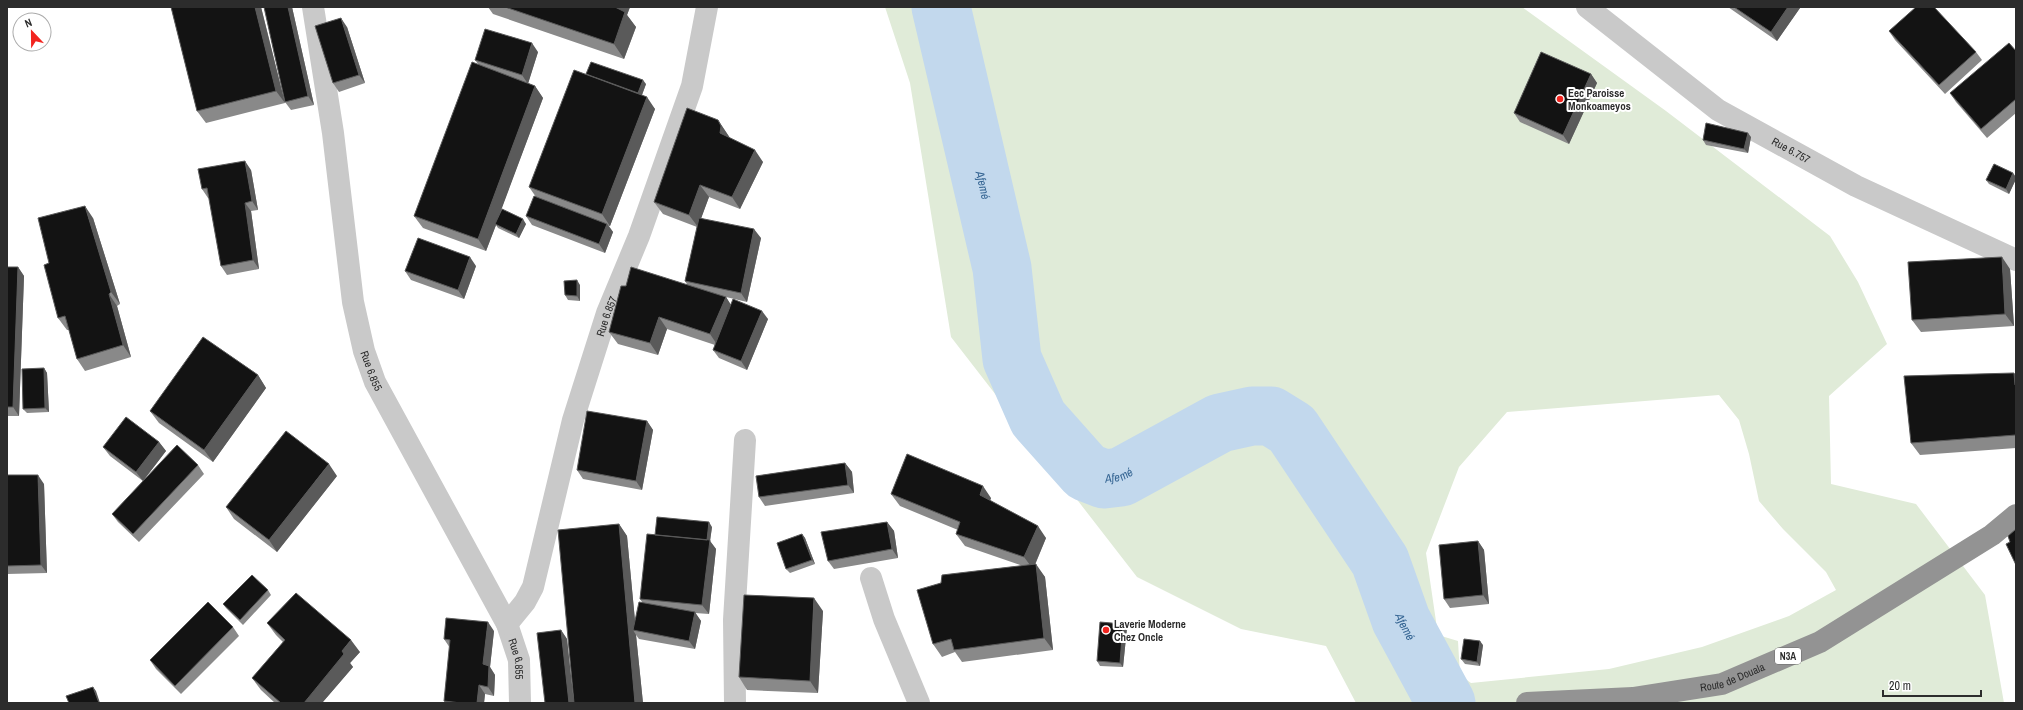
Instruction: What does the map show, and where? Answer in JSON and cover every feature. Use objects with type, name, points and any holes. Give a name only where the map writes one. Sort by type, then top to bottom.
[{"type":"highway","name":"Route de Douala","points":[[1528,703],[1633,698],[1722,684],[1820,642],[1992,535],[2016,515]]},
{"type":"street","name":"Rue 6.855","points":[[314,7],[333,133],[354,302],[364,351],[374,382],[507,624],[519,660],[520,703]]},
{"type":"street","name":"Rue 6.857","points":[[507,624],[525,602],[533,587],[573,420],[607,313],[639,236],[692,86],[707,7]]},
{"type":"street","name":"Rue 6.757","points":[[1587,7],[1718,110],[1856,186],[2016,260]]},
{"type":"street","points":[[735,703],[734,620],[745,440]]},
{"type":"street","points":[[871,578],[884,619],[919,703]]},
{"type":"green space","points":[[885,7],[1522,7],[1666,111],[1830,236],[1858,282],[1887,344],[1829,396],[1831,484],[1916,504],[1985,595],[2004,703],[1356,703],[1326,646],[1241,629],[1137,577],[951,337],[910,83]],"holes":[[[1719,395],[1739,420],[1749,454],[1759,501],[1783,529],[1826,572],[1836,590],[1789,616],[1702,647],[1609,669],[1471,683],[1460,675],[1458,641],[1438,635],[1426,553],[1459,467],[1507,412]]]},
{"type":"building","points":[[171,7],[255,7],[276,91],[197,111]]},
{"type":"building","points":[[264,7],[288,7],[308,96],[285,102]]},
{"type":"building","points":[[505,7],[615,7],[625,12],[614,44]]},
{"type":"building","points":[[1734,7],[1788,7],[1771,32]]},
{"type":"building","points":[[1916,7],[1934,7],[1976,52],[1939,85],[1889,31]]},
{"type":"building","points":[[341,18],[359,75],[333,83],[315,26]]},
{"type":"building","points":[[485,29],[532,43],[522,75],[475,60]]},
{"type":"building","points":[[2009,43],[2016,51],[2016,99],[1981,129],[1950,93]]},
{"type":"building","points":[[1541,52],[1591,74],[1563,135],[1514,113]]},
{"type":"building","points":[[472,62],[535,86],[478,239],[414,216]]},
{"type":"building","points":[[591,62],[643,80],[638,93],[586,74]]},
{"type":"building","points":[[574,70],[647,97],[602,214],[529,187]]},
{"type":"building","points":[[687,108],[718,120],[721,126],[720,133],[755,150],[732,197],[700,185],[689,215],[654,202]]},
{"type":"building","points":[[1706,123],[1748,133],[1744,149],[1703,140]]},
{"type":"building","points":[[245,161],[252,201],[245,203],[253,260],[221,266],[207,188],[202,189],[198,169]]},
{"type":"building","points":[[1994,164],[2013,173],[2006,189],[1986,180]]},
{"type":"building","points":[[534,196],[607,224],[599,244],[526,216]]},
{"type":"building","points":[[85,206],[111,292],[109,294],[123,345],[77,359],[65,316],[58,318],[44,265],[49,263],[38,218]]},
{"type":"building","points":[[502,209],[523,219],[516,234],[495,224]]},
{"type":"building","points":[[699,218],[754,229],[741,293],[685,281]]},
{"type":"building","points":[[418,238],[470,257],[458,290],[405,271]]},
{"type":"building","points":[[2002,257],[2005,314],[1912,320],[1908,262]]},
{"type":"building","points":[[7,267],[18,267],[13,407],[7,407]]},
{"type":"building","points":[[631,267],[726,297],[710,334],[659,317],[650,343],[609,332],[621,286],[626,286]]},
{"type":"building","points":[[577,280],[577,296],[565,295],[564,281]]},
{"type":"building","points":[[733,299],[762,311],[741,361],[713,350]]},
{"type":"building","points":[[203,337],[258,375],[204,450],[150,411]]},
{"type":"building","points":[[44,368],[45,408],[23,409],[22,369]]},
{"type":"building","points":[[2014,373],[2016,385],[2016,435],[1911,443],[1904,376]]},
{"type":"building","points":[[587,411],[647,421],[636,481],[577,470]]},
{"type":"building","points":[[126,417],[159,442],[136,472],[103,447]]},
{"type":"building","points":[[286,431],[329,464],[269,540],[226,507]]},
{"type":"building","points":[[177,445],[198,465],[133,534],[112,514]]},
{"type":"building","points":[[907,454],[983,486],[980,495],[1038,526],[1024,557],[956,534],[960,522],[891,494]]},
{"type":"building","points":[[845,463],[848,485],[759,497],[756,476]]},
{"type":"building","points":[[7,475],[38,475],[41,565],[7,566]]},
{"type":"building","points":[[657,517],[709,522],[707,540],[655,535]]},
{"type":"building","points":[[887,522],[892,549],[828,561],[821,532]]},
{"type":"building","points":[[619,524],[635,703],[574,703],[558,530]]},
{"type":"building","points":[[2016,529],[2016,565],[2006,544],[2010,542],[2008,536]]},
{"type":"building","points":[[647,534],[710,540],[702,605],[640,599]]},
{"type":"building","points":[[802,534],[812,560],[786,569],[777,543]]},
{"type":"building","points":[[1478,541],[1483,595],[1444,599],[1439,545]]},
{"type":"building","points":[[1036,564],[1044,638],[954,650],[951,639],[933,644],[917,590],[941,583],[942,575]]},
{"type":"building","points":[[252,575],[268,590],[240,620],[223,604]]},
{"type":"building","points":[[296,593],[351,640],[342,651],[344,654],[304,703],[281,703],[252,678],[285,640],[267,623]]},
{"type":"building","points":[[744,595],[814,598],[810,681],[739,677]]},
{"type":"building","points":[[208,602],[233,627],[175,686],[150,660]]},
{"type":"building","points":[[639,602],[695,612],[689,641],[633,630]]},
{"type":"building","points":[[446,618],[488,622],[483,664],[489,666],[488,687],[479,685],[477,703],[444,701],[450,640],[444,639]]},
{"type":"building","points":[[1100,622],[1123,624],[1120,663],[1097,661]]},
{"type":"building","points":[[561,630],[569,703],[545,703],[537,633]]},
{"type":"building","points":[[1464,639],[1480,641],[1477,662],[1461,659]]},
{"type":"building","points":[[93,687],[99,703],[69,703],[66,696]]},
{"type":"waterway","name":"Afemé","points":[[941,7],[1002,268],[1012,359],[1038,418],[1086,472],[1104,479],[1121,477],[1220,423],[1252,416],[1271,416],[1292,429],[1380,561],[1401,620],[1446,703]]},
{"type":"place","name":"Eec Paroisse Monkoameyos","points":[[1560,99]]},
{"type":"place","name":"Laverie Moderne Chez Oncle","points":[[1106,630]]}]
